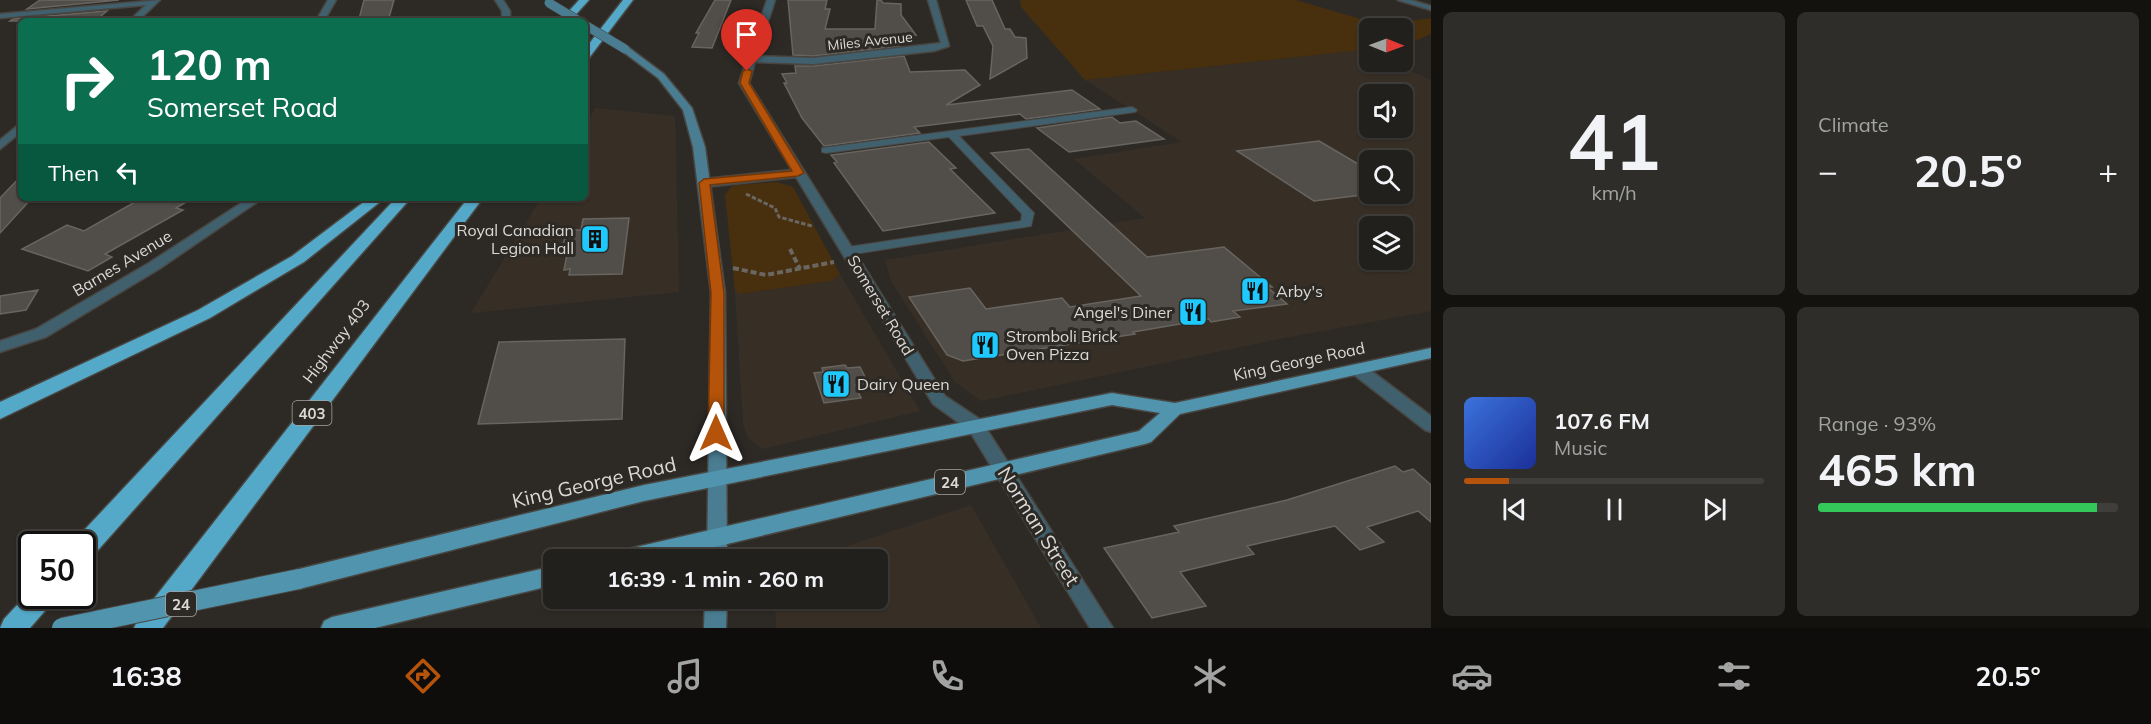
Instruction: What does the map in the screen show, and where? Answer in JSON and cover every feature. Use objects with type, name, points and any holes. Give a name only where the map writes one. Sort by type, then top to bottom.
[{"type":"highway","points":[[568,18],[584,0]]},
{"type":"highway","points":[[588,52],[628,0]]},
{"type":"highway","points":[[0,411],[204,314],[298,259],[374,201]]},
{"type":"highway","points":[[96,534],[401,201]]},
{"type":"highway","name":"Highway 403","points":[[147,628],[474,201]]},
{"type":"highway","points":[[13,628],[30,609]]},
{"type":"main road","points":[[547,1],[574,18]]},
{"type":"main road","points":[[588,27],[626,49],[661,76],[688,110],[709,182],[716,264],[716,549]]},
{"type":"main road","name":"King George Road","points":[[62,628],[299,579],[644,493],[975,425],[1112,399],[1174,409],[1431,353]]},
{"type":"main road","name":"24","points":[[668,549],[1145,437],[1174,409]]},
{"type":"main road","points":[[332,628],[543,578]]},
{"type":"main road","points":[[715,628],[716,609]]},
{"type":"street","points":[[319,18],[332,0]]},
{"type":"street","points":[[500,0],[506,11],[506,18]]},
{"type":"street","name":"Somerset Road","points":[[771,0],[744,83],[939,400],[975,425]]},
{"type":"street","name":"Miles Avenue","points":[[750,60],[813,61],[934,48],[946,44],[932,0]]},
{"type":"street","points":[[1402,0],[1431,8]]},
{"type":"street","points":[[0,16],[155,1]]},
{"type":"street","points":[[136,18],[155,1]]},
{"type":"street","points":[[0,146],[18,129]]},
{"type":"street","points":[[709,182],[798,173]]},
{"type":"street","name":"Barnes Avenue","points":[[0,347],[40,333],[154,266],[252,201]]},
{"type":"street","points":[[1359,370],[1431,425]]},
{"type":"street","name":"Norman Street","points":[[975,425],[1102,628]]},
{"type":"lane","points":[[826,150],[1132,110]]},
{"type":"lane","points":[[850,255],[1027,224],[1028,213],[952,134]]},
{"type":"path","points":[[709,182],[759,199],[775,208],[779,216],[836,232]]},
{"type":"path","points":[[790,249],[800,269]]},
{"type":"path","points":[[716,264],[766,275],[800,269],[850,255]]},
{"type":"shaded area","points":[[1020,0],[1296,0],[1359,19],[1359,50],[1085,80],[1021,7]]},
{"type":"shaded area","points":[[1431,18],[1431,34],[1413,42],[1413,21]]},
{"type":"shaded area","points":[[1359,50],[1359,72],[1413,72],[1431,80],[1431,311],[1284,338],[981,401],[955,382],[891,281],[885,260],[1145,218],[1074,159],[1182,142],[1085,80]]},
{"type":"shaded area","points":[[595,108],[675,116],[679,292],[471,313],[539,201],[588,201],[588,120]]},
{"type":"shaded area","points":[[777,182],[793,187],[840,274],[831,281],[739,294],[735,290],[725,195],[731,187],[737,185]]},
{"type":"shaded area","points":[[840,274],[920,411],[762,449],[748,438],[743,423],[735,290],[739,294],[831,281]]},
{"type":"shaded area","points":[[971,505],[1041,628],[776,628],[775,609],[888,609],[888,549],[838,549]]},
{"type":"building","points":[[40,0],[119,0],[27,9]]},
{"type":"building","points":[[364,0],[394,0],[389,18],[359,18]]},
{"type":"building","points":[[715,0],[731,0],[712,48],[692,47],[699,33],[696,33]]},
{"type":"building","points":[[788,0],[827,0],[825,9],[830,9],[825,29],[875,29],[877,0],[883,3],[901,4],[901,15],[916,35],[896,36],[900,46],[813,56],[793,55]]},
{"type":"building","points":[[966,0],[992,0],[1005,29],[1010,29],[1015,37],[1026,38],[1027,58],[990,79],[993,46],[983,26],[977,26]]},
{"type":"building","points":[[107,11],[99,18],[25,18]]},
{"type":"building","points":[[904,56],[910,72],[965,70],[980,85],[946,105],[1072,90],[1100,109],[1026,119],[1020,114],[914,127],[920,133],[824,146],[802,118],[784,83],[787,83],[782,74],[796,73],[795,66]]},
{"type":"building","points":[[1112,117],[1120,123],[1136,121],[1164,139],[1069,152],[1037,128]]},
{"type":"building","points":[[1319,141],[1359,165],[1359,195],[1314,201],[1237,151]]},
{"type":"building","points":[[929,142],[956,168],[950,169],[995,213],[883,231],[834,163],[837,162],[831,155]]},
{"type":"building","points":[[1029,149],[1147,257],[1224,247],[1272,287],[1267,287],[1287,304],[1233,311],[1240,317],[1211,322],[1209,319],[1133,332],[1135,334],[963,361],[947,355],[909,297],[970,288],[986,309],[1062,298],[1070,307],[1141,296],[991,153]]},
{"type":"building","points":[[18,179],[18,201],[29,201],[0,233],[0,198]]},
{"type":"building","points":[[137,201],[188,201],[176,208],[183,210],[105,254],[112,257],[88,271],[22,249],[67,225],[84,231]]},
{"type":"building","name":"Royal Canadian Legion Hall","points":[[629,218],[622,274],[569,275],[570,269],[564,270],[568,249],[562,249],[567,230],[581,230],[583,219]]},
{"type":"building","points":[[38,290],[26,310],[0,314],[0,296]]},
{"type":"building","points":[[625,339],[622,419],[478,424],[499,342]]},
{"type":"building","name":"Dairy Queen","points":[[845,365],[847,368],[860,367],[868,383],[855,385],[861,398],[824,403],[814,373],[823,372],[822,368]]},
{"type":"building","points":[[1395,466],[1403,472],[1413,469],[1431,485],[1431,522],[1418,511],[1367,527],[1384,542],[1360,550],[1335,526],[1247,546],[1254,554],[1180,572],[1206,606],[1152,618],[1104,548],[1179,532],[1174,526],[1287,500]]},
{"type":"place","name":"Royal Canadian Legion Hall","points":[[595,239]]},
{"type":"place","name":"Arby's","points":[[1255,291]]},
{"type":"place","name":"Angel's Diner","points":[[1193,312]]},
{"type":"place","name":"Stromboli Brick Oven Pizza","points":[[985,345]]},
{"type":"place","name":"Dairy Queen","points":[[836,384]]},
{"type":"route","points":[[716,433],[718,293],[704,183],[798,173],[744,83],[747,71]]}]
